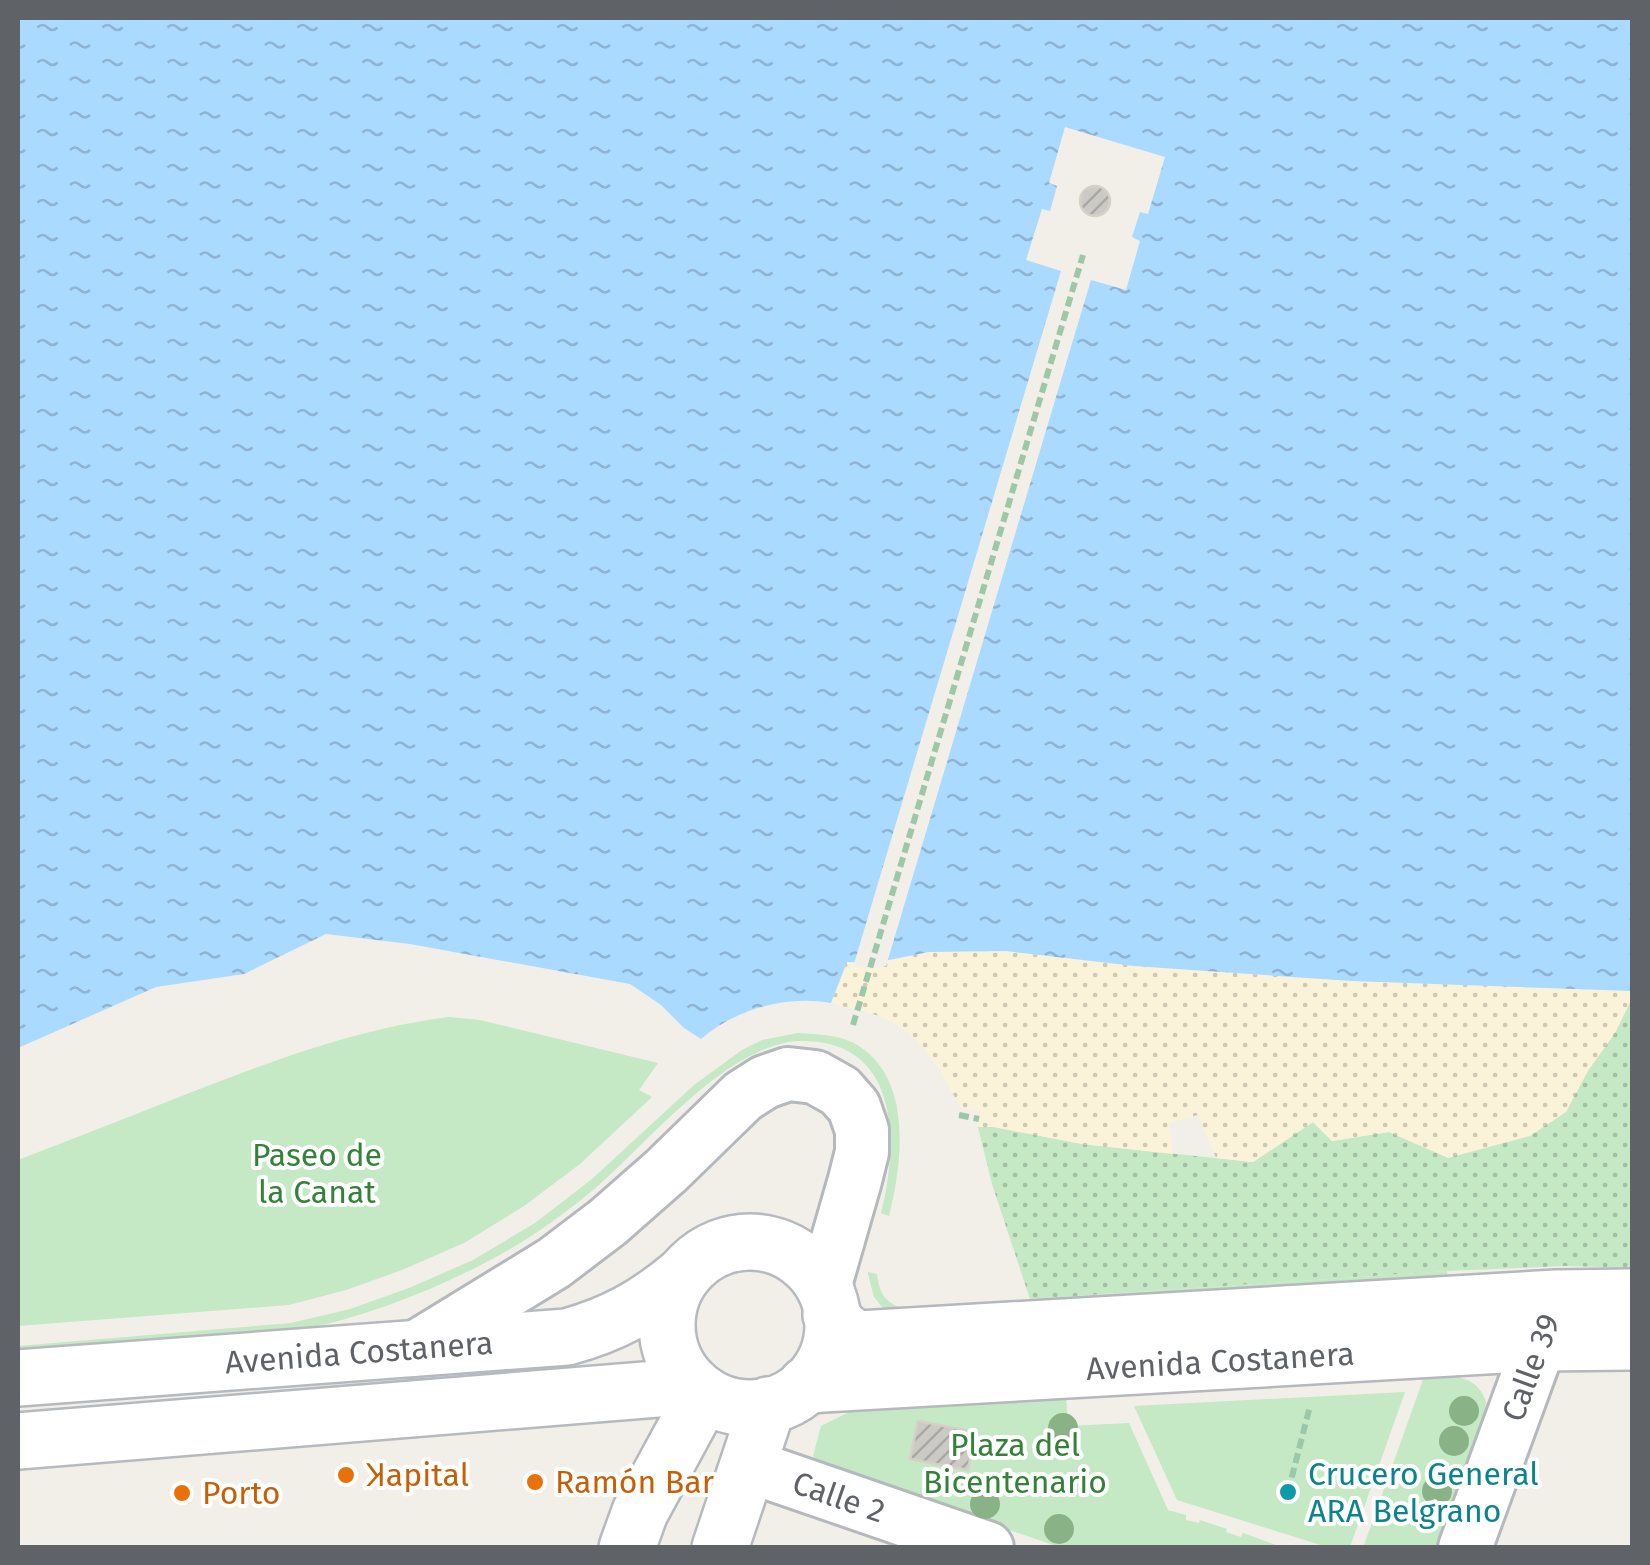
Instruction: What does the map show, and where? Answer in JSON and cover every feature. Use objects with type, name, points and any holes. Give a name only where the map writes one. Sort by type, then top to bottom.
[{"type":"main road","points":[[720,1548],[748,1466],[787,1395],[826,1356],[832,1329],[828,1301],[816,1276],[796,1256],[757,1242],[716,1248],[682,1275],[670,1300],[666,1327],[672,1353],[699,1390],[729,1405],[742,1407],[787,1395]]},
{"type":"main road","name":"Avenida Costanera","points":[[18,1378],[567,1337],[599,1328],[632,1312],[682,1275]]},
{"type":"main road","name":"Avenida Costanera","points":[[787,1395],[1548,1320],[1632,1297]]},
{"type":"main road","name":"Avenida Costanera","points":[[828,1301],[838,1326],[860,1340],[1548,1320],[1632,1342]]},
{"type":"main road","points":[[627,1548],[640,1512],[699,1390]]},
{"type":"main road","name":"Avenida Costanera","points":[[18,1441],[699,1390]]},
{"type":"street","points":[[412,1350],[554,1263],[623,1209],[744,1096],[765,1082],[788,1074],[814,1077],[840,1090],[854,1107],[862,1130],[858,1166],[828,1301]]},
{"type":"street","name":"Calle 39","points":[[1465,1548],[1548,1320]]},
{"type":"street","name":"Calle 2","points":[[748,1466],[987,1548]]},
{"type":"path","points":[[853,1025],[1082,254]]},
{"type":"path","points":[[960,1115],[979,1119]]},
{"type":"path","points":[[1288,1492],[1312,1397]]},
{"type":"green space","points":[[1632,998],[1632,1268],[1566,1266],[1447,1271],[1030,1299],[992,1184],[978,1127],[1082,1144],[1253,1162],[1313,1122],[1332,1141],[1389,1132],[1448,1157],[1589,1069],[1615,1033]]},
{"type":"green space","name":"Paseo de la Canat","points":[[449,1017],[480,1020],[658,1063],[639,1090],[652,1097],[580,1164],[524,1206],[464,1243],[402,1270],[289,1305],[18,1326],[18,1160],[290,1056],[352,1036]]},
{"type":"green space","points":[[798,1033],[852,1042],[876,1061],[888,1080],[899,1125],[897,1172],[889,1216],[881,1213],[887,1185],[890,1127],[885,1100],[874,1076],[857,1057],[833,1045],[800,1041],[773,1046],[719,1075],[556,1219],[492,1259],[410,1297],[343,1320],[286,1333],[18,1355],[18,1346],[291,1323],[350,1309],[409,1288],[473,1260],[535,1223],[592,1179],[694,1085],[742,1050],[762,1040]]},
{"type":"green space","points":[[1447,1271],[1448,1280],[886,1312],[874,1297],[868,1274],[877,1274],[883,1295],[901,1308]]},
{"type":"green space","points":[[1445,1376],[1474,1384],[1483,1394],[1488,1410],[1444,1547],[1363,1548],[1424,1377]]},
{"type":"green space","points":[[1405,1392],[1350,1547],[1327,1547],[1177,1500],[1134,1406]]},
{"type":"green space","name":"Plaza del Bicentenario","points":[[1066,1396],[1068,1426],[1129,1423],[1168,1510],[1186,1515],[1186,1520],[1200,1520],[1241,1537],[1243,1533],[1284,1548],[1059,1547],[821,1466],[813,1456],[821,1426],[853,1410]]},
{"type":"sand","points":[[961,951],[1244,974],[1632,991],[1632,998],[1566,1112],[1530,1136],[1448,1158],[1389,1132],[1332,1141],[1313,1122],[1253,1162],[1216,1158],[1198,1115],[1169,1123],[1173,1154],[978,1127],[981,1111],[960,1107],[932,1059],[904,1029],[870,1013],[831,1003],[847,962],[877,963],[928,952]]},
{"type":"water","points":[[18,18],[1632,18],[1632,991],[1351,981],[1134,966],[1006,951],[929,952],[874,963],[847,962],[831,1003],[797,1001],[762,1007],[730,1020],[701,1039],[630,984],[410,944],[326,934],[244,974],[156,987],[18,1048]]},
{"type":"pier","points":[[1065,127],[1165,157],[1148,214],[1140,212],[1132,237],[1140,241],[1126,290],[1091,280],[886,966],[853,967],[1061,271],[1026,260],[1042,209],[1050,211],[1057,186],[1049,183]]},
{"type":"building","points":[[1095,186],[1106,190],[1110,201],[1106,212],[1095,216],[1084,212],[1080,201],[1084,190]]},
{"type":"building","points":[[918,1421],[975,1432],[968,1470],[910,1459]]},
{"type":"place","name":"Ʞapital","points":[[346,1475]]},
{"type":"place","name":"Ramón Bar","points":[[535,1482]]},
{"type":"place","name":"Crucero General ARA Belgrano","points":[[1288,1492]]},
{"type":"place","name":"Porto","points":[[182,1493]]}]
